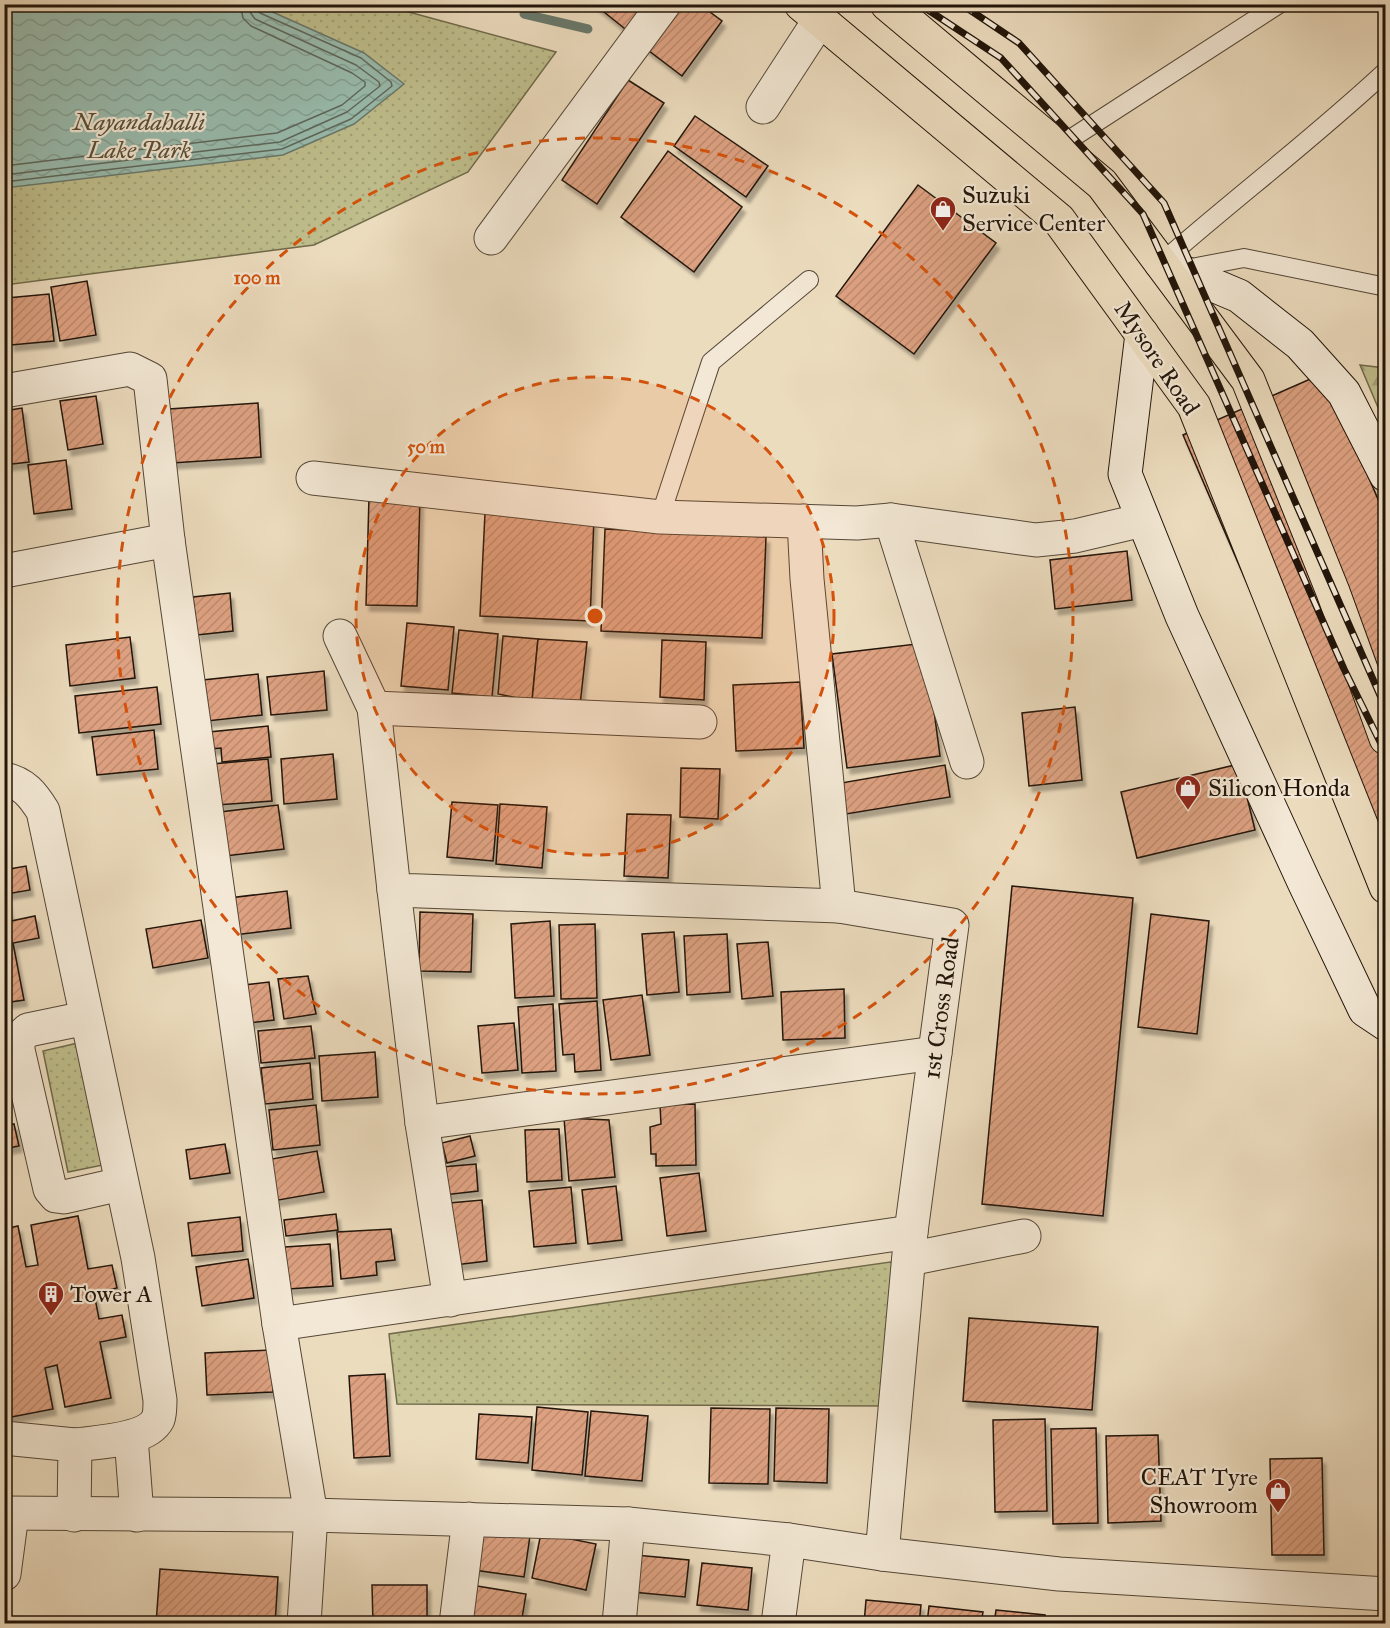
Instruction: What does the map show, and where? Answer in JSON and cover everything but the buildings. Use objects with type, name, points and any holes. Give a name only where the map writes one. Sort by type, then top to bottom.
[{"type":"highway","points":[[887,4],[1102,184],[1170,267],[1248,380],[1333,592],[1386,738]]},
{"type":"highway","name":"Mysore Road","points":[[810,13],[1059,220],[1194,406],[1386,887]]},
{"type":"street","points":[[491,238],[664,4]]},
{"type":"street","points":[[763,107],[810,13]]},
{"type":"street","points":[[1170,267],[1239,296],[1300,344],[1344,393],[1386,475]]},
{"type":"street","points":[[1142,334],[1125,474],[1182,616],[1365,1010],[1386,1024]]},
{"type":"street","points":[[4,391],[130,369],[150,379],[168,540],[279,1324],[311,1515],[304,1623]]},
{"type":"street","points":[[313,478],[660,517],[857,523],[891,520],[1036,540],[1076,536],[1143,520]]},
{"type":"street","points":[[891,520],[967,762]]},
{"type":"street","points":[[394,890],[839,906],[807,579],[804,521]]},
{"type":"street","points":[[4,571],[168,540]]},
{"type":"street","points":[[340,636],[374,708],[422,1123],[450,1300]]},
{"type":"street","points":[[374,708],[700,722]]},
{"type":"street","points":[[4,778],[16,781],[25,787],[43,811],[138,1258],[160,1400],[158,1419],[149,1428],[131,1437],[75,1444],[4,1438]]},
{"type":"street","name":"1st Cross Road","points":[[839,906],[952,925],[910,1246],[882,1554]]},
{"type":"street","points":[[86,1018],[27,1030],[18,1039],[18,1050],[50,1189],[56,1196],[64,1197],[122,1184]]},
{"type":"street","points":[[422,1123],[934,1053]]},
{"type":"street","points":[[279,1324],[450,1300],[910,1246],[1024,1236]]},
{"type":"street","points":[[131,1437],[137,1515]]},
{"type":"street","points":[[74,1515],[75,1444]]},
{"type":"street","points":[[4,1574],[8,1514],[311,1515],[628,1524],[789,1540],[882,1554],[1059,1574],[1386,1594]]},
{"type":"street","points":[[456,1623],[469,1519]]},
{"type":"street","points":[[619,1623],[628,1524]]},
{"type":"street","points":[[778,1623],[789,1540]]},
{"type":"lane","points":[[1058,147],[1279,4]]},
{"type":"lane","points":[[1170,267],[1227,206],[1308,141],[1386,71]]},
{"type":"lane","points":[[1170,267],[1244,258],[1386,287]]},
{"type":"lane","points":[[660,517],[711,362],[809,280]]},
{"type":"green space","name":"Nayandahalli Lake Park","points":[[4,5],[383,5],[556,52],[468,172],[314,245],[5,285]]},
{"type":"green space","points":[[1360,365],[1385,368],[1385,424]]},
{"type":"green space","points":[[78,1043],[103,1165],[68,1172],[43,1051]]},
{"type":"green space","points":[[897,1261],[888,1406],[397,1404],[389,1334]]},
{"type":"water","points":[[4,5],[257,5],[364,53],[404,84],[354,124],[283,155],[5,188]]},
{"type":"waterway","points":[[524,14],[588,29]]},
{"type":"railway","points":[[919,4],[1001,58],[1143,214],[1344,669],[1386,754]]},
{"type":"railway","points":[[961,4],[1019,43],[1164,203],[1386,709]]},
{"type":"place","name":"Suzuki Service Center","points":[[943,232]]},
{"type":"place","name":"Silicon Honda","points":[[1188,811]]},
{"type":"place","name":"Tower A","points":[[51,1317]]},
{"type":"place","name":"CEAT Tyre Showroom","points":[[1278,1514]]}]
